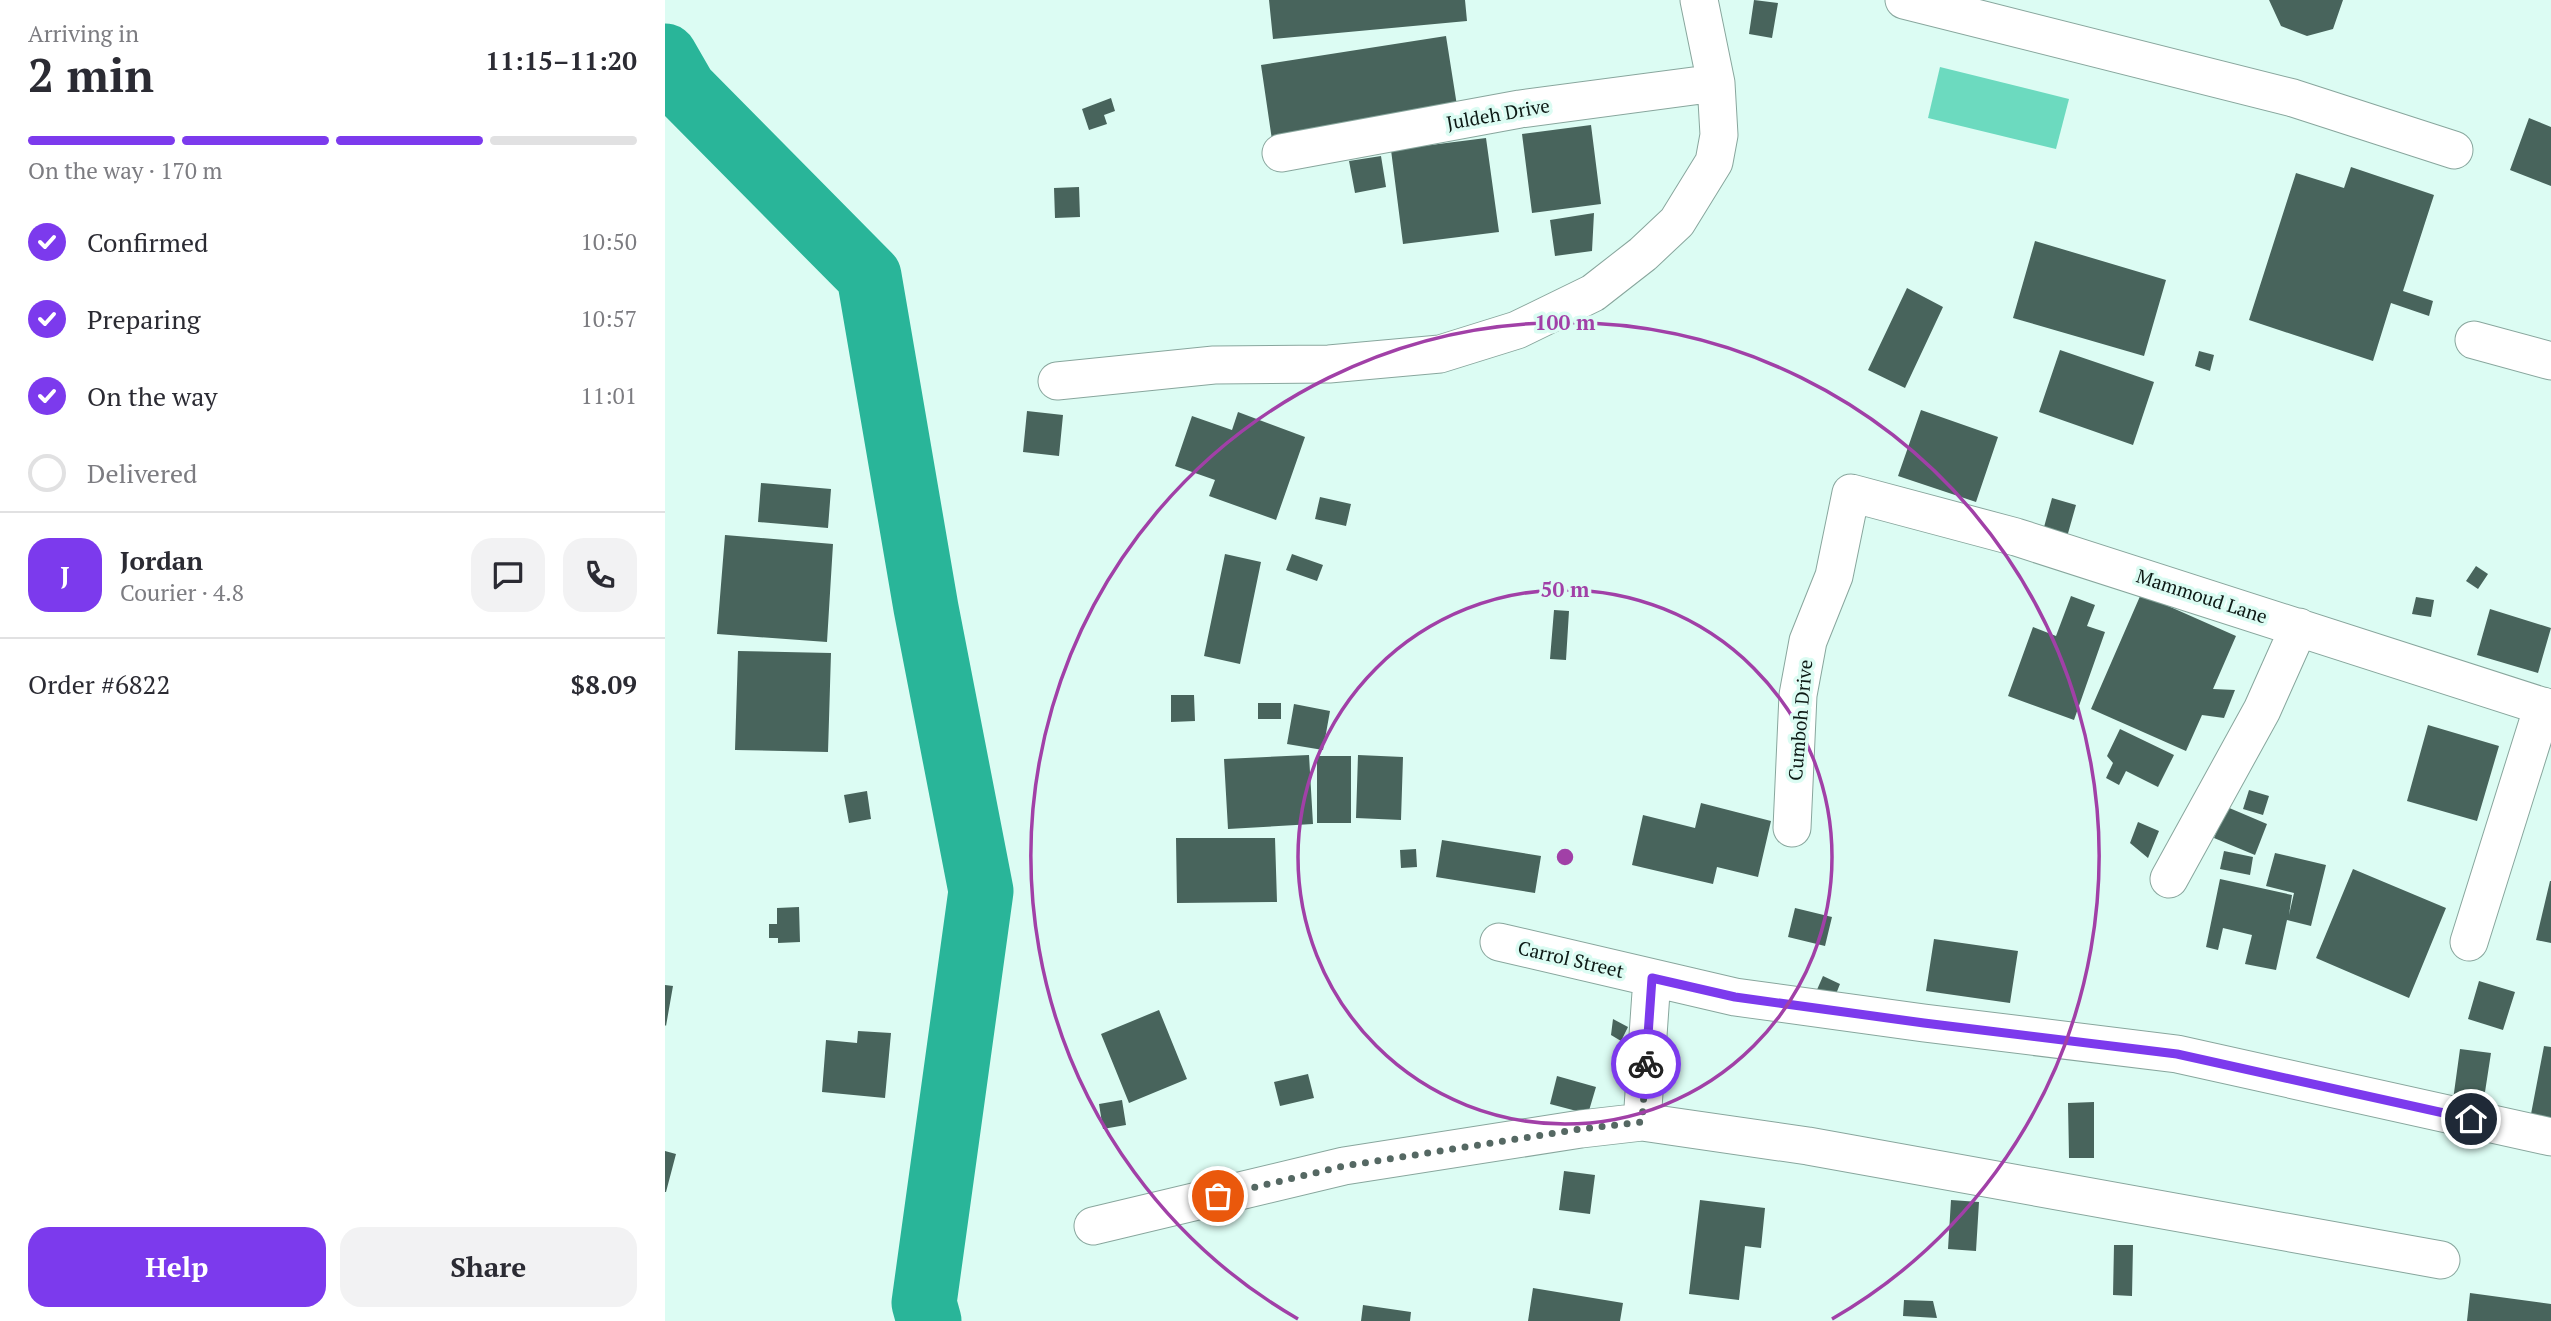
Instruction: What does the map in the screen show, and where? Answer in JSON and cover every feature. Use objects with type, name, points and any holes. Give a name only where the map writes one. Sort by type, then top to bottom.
[{"type":"street","points":[[1057,381],[1215,365],[1329,364],[1440,354],[1517,330],[1593,293],[1643,254],[1677,222],[1714,162],[1719,135],[1716,83],[1699,0]]},
{"type":"street","points":[[1904,0],[2293,98],[2454,150]]},
{"type":"street","name":"Juldeh Drive","points":[[1281,153],[1520,109],[1716,83]]},
{"type":"street","points":[[2474,340],[2551,361]]},
{"type":"street","name":"Mammoud Lane","points":[[1851,493],[2015,537],[2547,707]]},
{"type":"street","name":"Cumboh Drive","points":[[1792,828],[1798,695],[1808,641],[1834,576],[1851,493]]},
{"type":"street","points":[[2169,879],[2262,710],[2299,627]]},
{"type":"street","points":[[2469,942],[2547,707]]},
{"type":"street","name":"Carrol Street","points":[[1499,942],[1735,997],[2177,1054],[2551,1137]]},
{"type":"street","points":[[1642,1122],[1652,978]]},
{"type":"street","points":[[1093,1226],[1344,1166],[1642,1122],[1808,1146],[2441,1260]]},
{"type":"green space","points":[[1940,67],[2069,99],[2056,149],[1928,118]]},
{"type":"building","points":[[1269,0],[1465,0],[1467,21],[1273,39]]},
{"type":"building","points":[[1754,0],[1778,3],[1772,38],[1749,34]]},
{"type":"building","points":[[2269,0],[2343,0],[2333,29],[2307,36],[2281,26]]},
{"type":"building","points":[[1446,36],[1458,112],[1272,140],[1261,65]]},
{"type":"building","points":[[1111,98],[1115,111],[1104,115],[1107,124],[1089,130],[1082,109]]},
{"type":"building","points":[[2529,118],[2551,127],[2551,186],[2510,170]]},
{"type":"building","points":[[1591,125],[1601,204],[1532,213],[1522,134]]},
{"type":"building","points":[[1486,138],[1499,232],[1403,244],[1391,150]]},
{"type":"building","points":[[1381,156],[1386,187],[1355,193],[1349,161]]},
{"type":"building","points":[[2351,167],[2434,195],[2403,291],[2433,301],[2429,316],[2391,303],[2373,361],[2249,320],[2296,173],[2344,188]]},
{"type":"building","points":[[1079,187],[1080,217],[1055,218],[1054,188]]},
{"type":"building","points":[[1594,213],[1592,251],[1555,256],[1550,220]]},
{"type":"building","points":[[2035,241],[2166,280],[2144,356],[2013,318]]},
{"type":"building","points":[[1907,288],[1943,307],[1905,388],[1868,370]]},
{"type":"building","points":[[2060,350],[2154,382],[2133,445],[2039,412]]},
{"type":"building","points":[[2199,351],[2214,355],[2210,371],[2195,366]]},
{"type":"building","points":[[1921,410],[1998,437],[1976,502],[1898,476]]},
{"type":"building","points":[[1027,411],[1063,415],[1059,456],[1023,452]]},
{"type":"building","points":[[1238,412],[1305,437],[1276,520],[1209,496],[1215,480],[1175,466],[1192,416],[1232,430]]},
{"type":"building","points":[[761,483],[831,489],[828,528],[758,522]]},
{"type":"building","points":[[1320,497],[1351,504],[1346,526],[1315,519]]},
{"type":"building","points":[[2052,498],[2076,505],[2065,544],[2041,538]]},
{"type":"building","points":[[725,535],[833,544],[827,642],[717,634]]},
{"type":"building","points":[[1225,554],[1261,562],[1240,664],[1204,656]]},
{"type":"building","points":[[1292,554],[1323,565],[1317,581],[1286,570]]},
{"type":"building","points":[[2476,566],[2488,574],[2478,589],[2466,581]]},
{"type":"building","points":[[2141,594],[2236,636],[2213,689],[2235,690],[2224,718],[2202,715],[2186,751],[2091,709]]},
{"type":"building","points":[[2071,596],[2095,605],[2087,626],[2105,632],[2074,720],[2008,696],[2033,627],[2056,636]]},
{"type":"building","points":[[2416,597],[2434,600],[2431,617],[2412,614]]},
{"type":"building","points":[[2490,609],[2551,628],[2538,673],[2477,655]]},
{"type":"building","points":[[1554,610],[1569,611],[1566,660],[1550,659]]},
{"type":"building","points":[[738,651],[831,653],[828,752],[735,750]]},
{"type":"building","points":[[1171,695],[1194,695],[1195,721],[1171,722]]},
{"type":"building","points":[[1258,703],[1281,703],[1281,719],[1258,719]]},
{"type":"building","points":[[1294,704],[1330,711],[1323,750],[1287,744]]},
{"type":"building","points":[[2428,725],[2499,746],[2477,821],[2407,801]]},
{"type":"building","points":[[2120,729],[2174,755],[2158,787],[2126,771],[2119,785],[2106,778],[2113,763],[2107,756]]},
{"type":"building","points":[[1309,755],[1313,824],[1228,829],[1224,759]]},
{"type":"building","points":[[1358,755],[1403,757],[1401,820],[1356,818]]},
{"type":"building","points":[[1317,756],[1351,756],[1351,823],[1317,823]]},
{"type":"building","points":[[2249,790],[2269,796],[2263,815],[2243,809]]},
{"type":"building","points":[[867,791],[871,819],[849,823],[844,795]]},
{"type":"building","points":[[1701,803],[1771,821],[1758,877],[1717,867],[1713,884],[1632,865],[1643,815],[1695,828]]},
{"type":"building","points":[[2227,807],[2267,824],[2255,855],[2214,838]]},
{"type":"building","points":[[2138,822],[2159,831],[2148,858],[2130,843]]},
{"type":"building","points":[[1176,838],[1275,838],[1277,902],[1177,903]]},
{"type":"building","points":[[1442,840],[1541,856],[1535,893],[1436,877]]},
{"type":"building","points":[[1416,849],[1417,867],[1401,868],[1400,850]]},
{"type":"building","points":[[2224,851],[2253,857],[2250,875],[2220,869]]},
{"type":"building","points":[[2275,853],[2326,865],[2311,926],[2287,920],[2276,970],[2245,964],[2252,935],[2223,928],[2218,950],[2206,947],[2220,879],[2292,895],[2289,915],[2294,893],[2266,886]]},
{"type":"building","points":[[2353,869],[2446,908],[2409,998],[2316,958]]},
{"type":"building","points":[[2551,881],[2551,943],[2536,940]]},
{"type":"building","points":[[799,907],[800,942],[778,943],[778,938],[769,938],[769,924],[777,924],[777,908]]},
{"type":"building","points":[[1795,908],[1832,917],[1825,946],[1788,937]]},
{"type":"building","points":[[1934,939],[2018,951],[2010,1003],[1926,991]]},
{"type":"building","points":[[1823,976],[1840,984],[1834,999],[1816,992]]},
{"type":"building","points":[[2479,981],[2515,992],[2503,1030],[2468,1019]]},
{"type":"building","points":[[665,985],[673,986],[666,1026],[665,1025]]},
{"type":"building","points":[[1159,1010],[1187,1079],[1129,1103],[1101,1034]]},
{"type":"building","points":[[1613,1019],[1628,1027],[1621,1041],[1611,1035]]},
{"type":"building","points":[[858,1031],[891,1033],[885,1098],[822,1092],[826,1040],[857,1043]]},
{"type":"building","points":[[2544,1046],[2551,1047],[2551,1118],[2531,1114]]},
{"type":"building","points":[[2460,1049],[2491,1053],[2485,1092],[2471,1090],[2469,1103],[2453,1100]]},
{"type":"building","points":[[1308,1074],[1314,1098],[1280,1106],[1274,1082]]},
{"type":"building","points":[[1557,1076],[1596,1087],[1588,1114],[1550,1104]]},
{"type":"building","points":[[1122,1100],[1126,1125],[1103,1129],[1099,1104]]},
{"type":"building","points":[[2094,1102],[2094,1158],[2069,1158],[2068,1103]]},
{"type":"building","points":[[665,1151],[676,1154],[666,1192],[665,1192]]},
{"type":"building","points":[[1564,1171],[1595,1175],[1590,1214],[1559,1210]]},
{"type":"building","points":[[1700,1200],[1765,1208],[1761,1248],[1745,1246],[1739,1300],[1689,1294]]},
{"type":"building","points":[[1951,1200],[1979,1202],[1976,1251],[1948,1249]]},
{"type":"building","points":[[2114,1245],[2133,1245],[2132,1296],[2113,1295]]},
{"type":"building","points":[[1533,1288],[1623,1303],[1620,1321],[1528,1321]]},
{"type":"building","points":[[2470,1293],[2551,1304],[2551,1321],[2467,1321]]},
{"type":"building","points":[[1904,1300],[1933,1301],[1937,1318],[1903,1316]]},
{"type":"building","points":[[1363,1305],[1411,1312],[1410,1321],[1361,1321]]},
{"type":"waterway","points":[[665,56],[684,89],[869,276],[926,608],[981,891],[924,1303],[929,1321]]},
{"type":"way so far","points":[[1218,1196],[1344,1166],[1642,1122],[1646,1064]]},
{"type":"route","points":[[1646,1064],[1652,978],[1735,997],[2177,1054],[2471,1119]]}]
